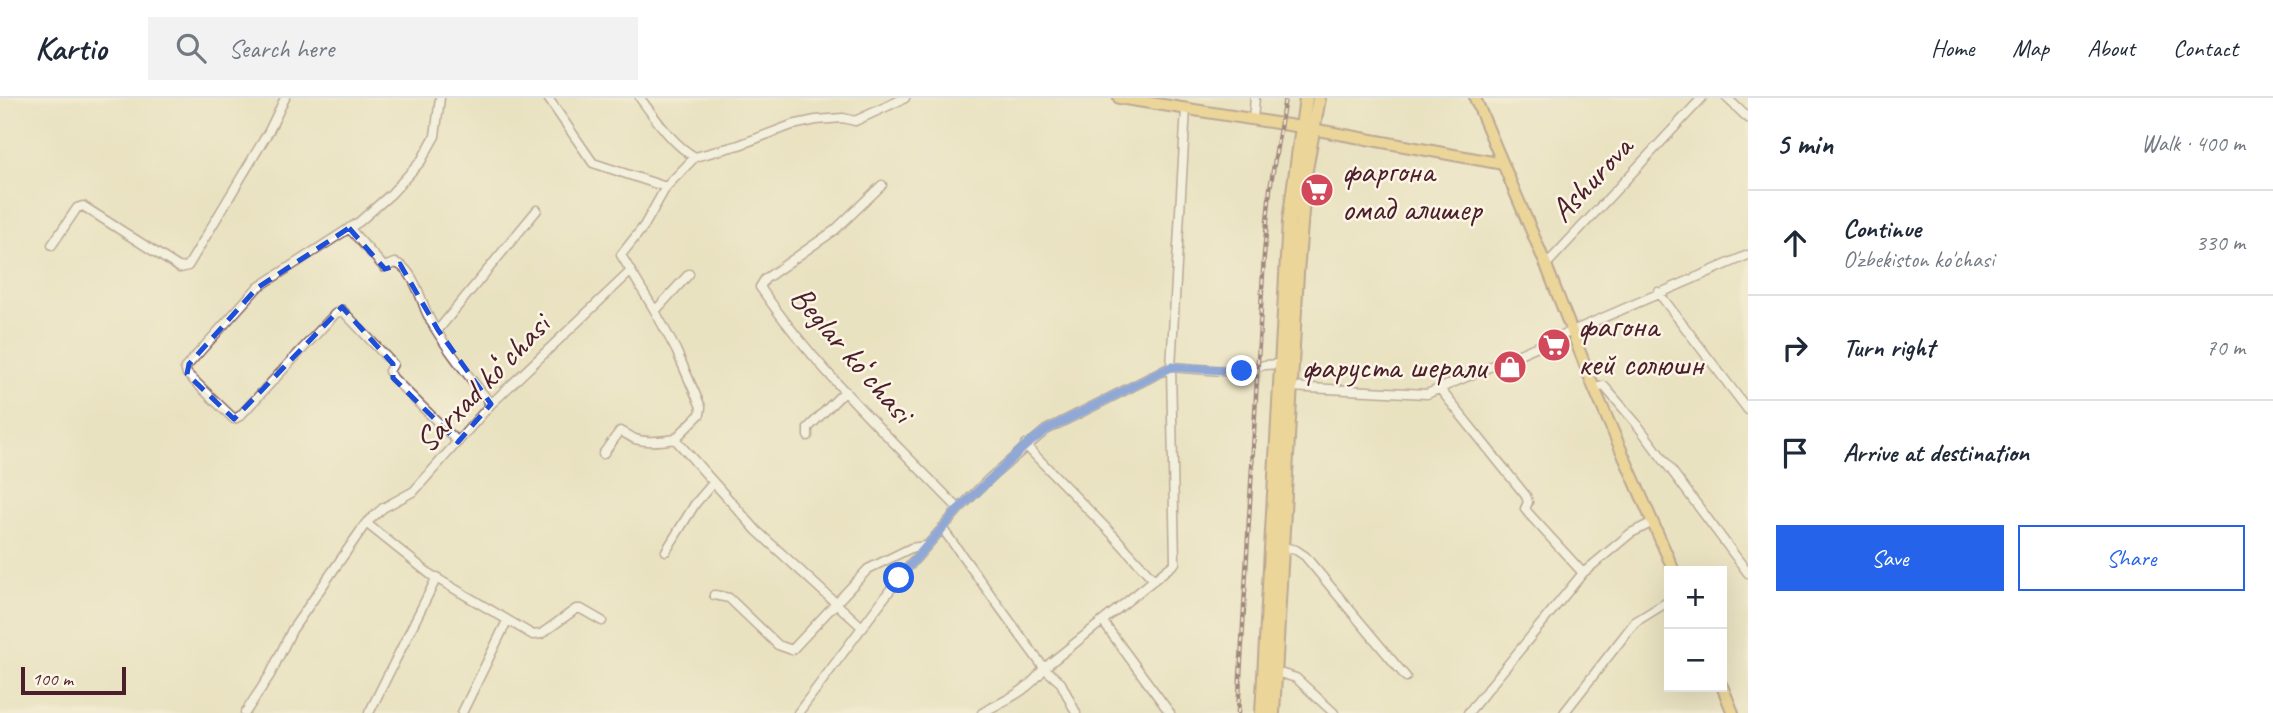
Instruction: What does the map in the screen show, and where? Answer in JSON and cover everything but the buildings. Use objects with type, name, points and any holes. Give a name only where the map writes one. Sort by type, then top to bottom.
[{"type":"highway","points":[[1262,713],[1285,387],[1301,223],[1307,128],[1306,98]]},
{"type":"highway","points":[[1273,713],[1283,547],[1285,387],[1280,365],[1289,221],[1307,128],[1319,98]]},
{"type":"main road","points":[[1119,98],[1307,128],[1503,164]]},
{"type":"main road","points":[[1475,98],[1546,265],[1594,388],[1672,566]]},
{"type":"main road","points":[[1724,692],[1733,713]]},
{"type":"street","points":[[52,245],[77,208],[83,206],[152,251],[180,268],[185,268],[224,208],[285,98]]},
{"type":"street","points":[[440,98],[435,136],[421,161],[390,194],[349,228],[257,288],[185,368],[187,374],[233,419],[240,416],[335,314],[342,310],[393,364],[389,371],[393,377],[458,442]]},
{"type":"street","points":[[548,98],[593,163],[666,187]]},
{"type":"street","points":[[640,98],[663,127],[695,157]]},
{"type":"street","points":[[603,454],[620,431],[634,439],[675,439],[702,410],[655,311],[622,259],[622,252],[644,226],[666,187],[695,157],[739,145],[792,125],[843,118],[855,121],[905,98]]},
{"type":"street","points":[[1253,119],[1255,98]]},
{"type":"street","name":"Ashurova","points":[[1546,265],[1702,98]]},
{"type":"street","points":[[1727,98],[1748,118]]},
{"type":"street","points":[[982,713],[1024,690],[1036,680],[1044,668],[1175,563],[1171,367],[1185,108]]},
{"type":"street","name":"Beglar koʻchasi","points":[[882,185],[835,230],[760,284],[762,291],[807,348],[845,391],[959,509]]},
{"type":"street","points":[[438,330],[537,210]]},
{"type":"street","points":[[349,228],[382,265],[388,267],[395,262],[400,264],[418,289],[424,307],[438,330],[491,404]]},
{"type":"street","points":[[1285,387],[1424,394],[1748,255]]},
{"type":"street","name":"Sarxad koʻchasi","points":[[245,713],[270,675],[292,630],[366,523],[383,508],[414,491],[491,404],[630,272]]},
{"type":"street","points":[[655,311],[689,274]]},
{"type":"street","points":[[1658,292],[1748,410]]},
{"type":"street","points":[[798,713],[925,546],[959,509],[1025,446],[1046,430],[1171,367],[1236,372],[1265,365],[1280,365]]},
{"type":"street","points":[[1594,388],[1604,386],[1636,423],[1748,573]]},
{"type":"street","points":[[1440,389],[1526,496],[1528,500],[1525,509],[1583,573]]},
{"type":"street","points":[[808,436],[808,428],[845,391]]},
{"type":"street","points":[[675,439],[757,531],[863,628]]},
{"type":"street","points":[[1025,446],[1154,580]]},
{"type":"street","points":[[666,551],[695,504],[712,483]]},
{"type":"street","points":[[366,523],[431,575],[507,621],[537,635],[576,609],[602,621]]},
{"type":"street","points":[[1468,713],[1583,573],[1631,533],[1653,523]]},
{"type":"street","points":[[942,528],[1044,668],[1060,683],[1076,713]]},
{"type":"street","points":[[714,595],[729,598],[778,645],[789,651],[796,648],[868,569],[911,548],[925,546]]},
{"type":"street","points":[[1283,547],[1296,550],[1305,556],[1406,677]]},
{"type":"street","points":[[369,713],[437,577]]},
{"type":"street","points":[[1564,713],[1635,622],[1664,604]]},
{"type":"street","points":[[462,713],[507,621]]},
{"type":"street","points":[[1103,622],[1170,713]]},
{"type":"street","points":[[1276,672],[1296,678],[1334,713]]},
{"type":"highlighted area","points":[[349,228],[385,269],[400,264],[438,330],[491,404],[458,442],[393,378],[393,364],[342,307],[234,419],[187,374],[189,364],[257,288]]},
{"type":"railway","points":[[1238,713],[1264,255],[1270,189],[1285,98]]},
{"type":"place","name":"фаргона омад алишер","points":[[1317,190]]},
{"type":"place","name":"фагона кей солюшн","points":[[1554,345]]},
{"type":"place","name":"фаруста шерали","points":[[1510,367]]},
{"type":"route","points":[[899,578],[959,509],[1025,446],[1046,430],[1171,367],[1242,371]]}]
